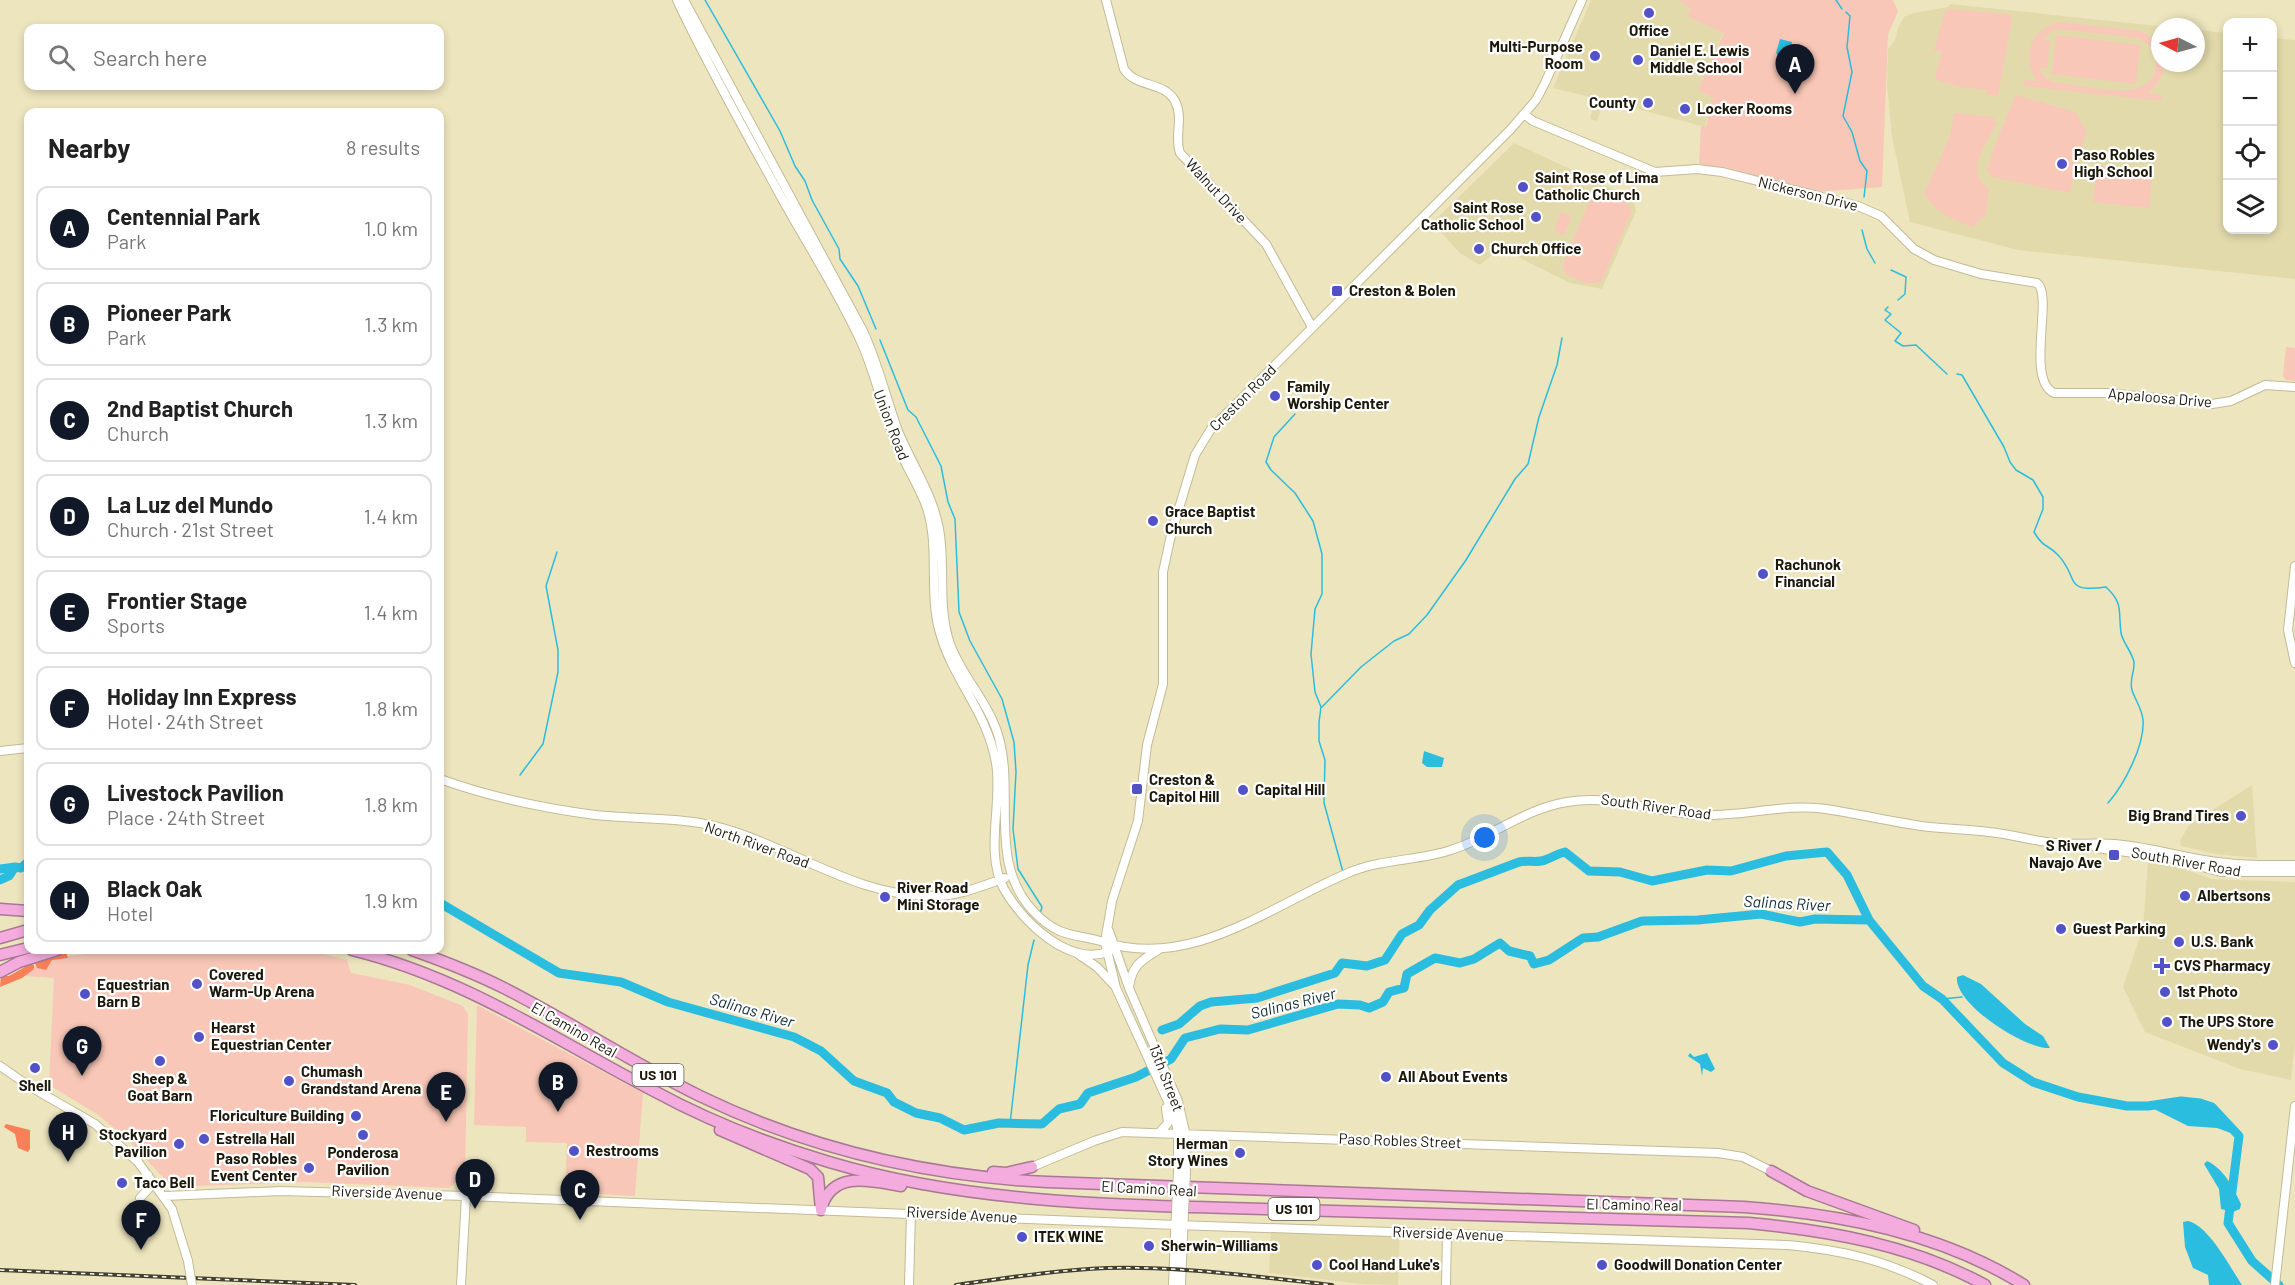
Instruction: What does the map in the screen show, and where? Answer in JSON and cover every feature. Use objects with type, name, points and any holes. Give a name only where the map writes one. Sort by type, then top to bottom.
[{"type":"highway","points":[[0,909],[24,911]]},
{"type":"highway","points":[[0,938],[24,931]]},
{"type":"highway","points":[[0,955],[24,949]]},
{"type":"highway","points":[[0,972],[19,962],[44,954]]},
{"type":"highway","name":"El Camino Real","points":[[364,954],[460,986],[531,1021],[616,1071],[707,1117],[807,1155],[910,1182],[986,1194],[1179,1206],[1749,1223],[1806,1228],[1864,1240],[1916,1256],[1969,1276],[1985,1285]]},
{"type":"highway","name":"El Camino Real","points":[[422,954],[502,987],[645,1068],[733,1110],[835,1147],[918,1167],[996,1179],[1047,1182],[1776,1209],[1818,1214],[1890,1229],[1953,1251],[2024,1285]]},
{"type":"highway","points":[[616,1071],[622,1078],[681,1111],[810,1169],[818,1177],[821,1210]]},
{"type":"highway","points":[[918,1167],[939,1166],[1006,1173],[1032,1167]]},
{"type":"highway","points":[[1771,1171],[1807,1191],[1891,1220],[1935,1239],[1953,1251]]},
{"type":"highway","points":[[821,1210],[831,1189],[848,1181],[962,1196],[986,1194]]},
{"type":"highway","points":[[1969,1276],[1978,1285]]},
{"type":"main road","name":"Union Road","points":[[677,0],[861,343],[896,444],[923,499],[933,532],[934,608],[940,633],[949,657],[980,712],[995,757],[998,802],[996,852],[1000,879]]},
{"type":"main road","name":"Union Road","points":[[684,0],[863,331],[876,361],[900,435],[931,502],[940,534],[940,593],[950,643],[985,703],[1000,744],[1006,790],[1005,845],[1011,876]]},
{"type":"main road","name":"Walnut Drive","points":[[1106,0],[1124,69],[1130,78],[1158,87],[1174,98],[1180,118],[1180,153],[1266,244],[1312,327]]},
{"type":"main road","name":"Creston Road","points":[[1118,990],[1106,953],[1105,942],[1109,932],[1112,901],[1138,821],[1147,745],[1163,684],[1163,572],[1171,535],[1195,455],[1210,429],[1422,220],[1524,114],[1545,83],[1582,0]]},
{"type":"main road","name":"Nickerson Drive","points":[[1524,114],[1533,120],[1655,172],[1706,169],[1858,206],[1881,216],[1914,249],[1934,260],[1981,274],[2037,283],[2041,286],[2044,296],[2039,340],[2042,364]]},
{"type":"main road","name":"Appaloosa Drive","points":[[2042,364],[2047,387],[2054,393],[2108,393],[2212,404],[2231,401],[2265,385],[2295,387]]},
{"type":"main road","points":[[2295,566],[2288,630],[2294,636],[2295,663]]},
{"type":"main road","points":[[0,751],[24,748]]},
{"type":"main road","name":"North River Road","points":[[444,780],[470,790],[522,802],[596,815],[683,821],[717,827],[855,881],[905,893],[945,896],[1011,876]]},
{"type":"main road","name":"South River Road","points":[[1116,948],[1160,949],[1197,943],[1220,935],[1354,870],[1446,852],[1476,840],[1538,809],[1588,799],[1621,802],[1693,815],[1719,816],[1824,808],[1918,825],[2078,843],[2117,844],[2167,850],[2223,863],[2295,865]]},
{"type":"main road","name":"South River Road","points":[[2078,843],[2084,847],[2165,857],[2221,872],[2295,872]]},
{"type":"main road","points":[[1011,876],[1029,905],[1049,924],[1073,937],[1105,942],[1116,948]]},
{"type":"main road","points":[[1000,879],[1010,898],[1027,919],[1096,967],[1118,990]]},
{"type":"main road","name":"Creston Road","points":[[1109,932],[1116,948]]},
{"type":"main road","points":[[1067,949],[1085,953],[1106,953],[1116,948]]},
{"type":"main road","name":"13th Street","points":[[1116,948],[1182,1133],[1181,1285]]},
{"type":"main road","points":[[1129,988],[1132,970],[1136,964],[1160,949]]},
{"type":"main road","name":"13th Street","points":[[1118,990],[1171,1102]]},
{"type":"main road","points":[[0,1066],[29,1086],[95,1124],[116,1141],[148,1174],[165,1196],[178,1223],[192,1285]]},
{"type":"main road","points":[[1159,1133],[1168,1123],[1171,1102]]},
{"type":"main road","points":[[2275,1285],[2295,1106]]},
{"type":"main road","name":"Paso Robles Street","points":[[1032,1167],[1116,1132],[1718,1153],[1743,1157],[1771,1171]]},
{"type":"main road","points":[[2285,1210],[2295,1155]]},
{"type":"main road","points":[[140,1198],[149,1188],[148,1174]]},
{"type":"main road","name":"Riverside Avenue","points":[[165,1196],[280,1191],[466,1196],[1821,1248],[1866,1256],[1933,1285]]},
{"type":"main road","points":[[462,1285],[466,1196]]},
{"type":"main road","points":[[909,1285],[910,1213]]},
{"type":"main road","name":"13th Street","points":[[1173,1285],[1180,1225]]},
{"type":"main road","points":[[1446,1285],[1447,1234]]},
{"type":"shaded area","name":"Daniel E. Lewis Middle School","points":[[1591,0],[1738,0],[1698,90],[1714,98],[1705,127],[1604,100],[1597,121],[1590,119],[1595,98],[1553,88]]},
{"type":"shaded area","points":[[1679,0],[1893,0],[1898,11],[1888,35],[1882,187],[1801,193],[1708,169],[1699,163],[1701,126],[1706,127],[1713,98],[1698,90],[1724,33],[1687,16],[1691,9]]},
{"type":"shaded area","name":"Paso Robles High School","points":[[1950,4],[2151,25],[2151,72],[2205,72],[2205,31],[2223,33],[2223,234],[2277,234],[2277,38],[2295,40],[2295,279],[2018,250],[1910,222],[1892,137],[1887,86],[1888,49],[1895,40],[1904,17],[1913,13],[1948,7]]},
{"type":"shaded area","points":[[1950,9],[2008,14],[2012,19],[1998,96],[1986,94],[1987,90],[1960,87],[1937,80],[1935,76],[1942,52],[1934,50],[1945,11]]},
{"type":"shaded area","points":[[2060,22],[2140,31],[2147,34],[2151,38],[2151,47],[2138,38],[2056,29],[2042,39],[2050,41],[2047,69],[2038,68],[2053,82],[2105,90],[2139,87],[2150,80],[2154,72],[2163,72],[2155,87],[2148,93],[2162,95],[2161,101],[2024,86],[2025,80],[2038,81],[2029,63],[2029,54],[2035,37]]},
{"type":"shaded area","points":[[2056,35],[2140,45],[2136,84],[2052,74]]},
{"type":"shaded area","points":[[2016,95],[2075,112],[2086,131],[2070,193],[1992,177],[1987,170]]},
{"type":"shaded area","points":[[1954,113],[1994,117],[1993,121],[1997,122],[1983,148],[1977,166],[1981,182],[1989,189],[1986,215],[1972,227],[1939,211],[1924,194],[1950,136]]},
{"type":"shaded area","name":"Saint Rose Catholic School","points":[[1514,143],[1633,198],[1636,211],[1602,289],[1570,283],[1500,248],[1480,265],[1461,254],[1432,223]]},
{"type":"shaded area","points":[[2097,165],[2153,171],[2149,208],[2093,202]]},
{"type":"shaded area","points":[[1602,191],[1623,199],[1632,210],[1602,281],[1588,284],[1565,274],[1563,265],[1589,202],[1593,196]]},
{"type":"shaded area","points":[[1561,212],[1572,217],[1564,235],[1554,231]]},
{"type":"shaded area","points":[[2286,347],[2295,348],[2295,381],[2286,380],[2283,376]]},
{"type":"shaded area","points":[[2252,785],[2257,858],[2215,854],[2181,846],[2180,841],[2189,825]]},
{"type":"shaded area","points":[[2148,862],[2175,866],[2212,879],[2295,882],[2295,1042],[2291,1080],[2240,1069],[2145,1032],[2123,987],[2143,928]]},
{"type":"shaded area","points":[[60,954],[67,954],[68,958],[52,960],[46,970],[37,968],[35,963]]},
{"type":"shaded area","points":[[86,954],[324,954],[347,960],[351,973],[410,985],[463,1006],[468,1014],[465,1174],[449,1188],[304,1182],[172,1187],[127,1139],[97,1114],[49,1085],[54,978],[26,976],[26,971],[53,958]]},
{"type":"shaded area","points":[[30,964],[34,965],[34,969],[22,978],[0,987],[1,976],[9,976]]},
{"type":"shaded area","points":[[477,1005],[643,1093],[635,1196],[565,1192],[567,1143],[526,1142],[526,1127],[474,1125]]},
{"type":"shaded area","points":[[6,1124],[30,1130],[28,1152],[18,1148],[15,1134],[4,1127]]},
{"type":"shaded area","points":[[1271,1227],[1400,1233],[1398,1285],[1362,1284],[1269,1273]]},
{"type":"water","points":[[1780,39],[1792,42],[1791,48],[1800,55],[1799,61],[1783,61],[1776,53]]},
{"type":"water","points":[[1424,751],[1444,758],[1442,767],[1427,767],[1422,763]]},
{"type":"water","points":[[1963,975],[1981,984],[2025,1024],[2043,1036],[2050,1048],[2039,1047],[2009,1034],[1979,1012],[1959,988],[1957,977]]},
{"type":"water","points":[[1690,1053],[1694,1057],[1707,1053],[1715,1069],[1711,1072],[1703,1068],[1702,1076],[1700,1064],[1688,1056]]},
{"type":"water","points":[[2181,1101],[2212,1107],[2239,1136],[2217,1128],[2188,1126],[2148,1106]]},
{"type":"water","points":[[2207,1161],[2227,1179],[2241,1204],[2240,1209],[2233,1212],[2221,1209],[2219,1189],[2204,1164]]},
{"type":"water","points":[[2183,1222],[2196,1224],[2211,1239],[2242,1285],[2209,1285],[2208,1275],[2193,1268],[2185,1247]]},
{"type":"waterway","points":[[705,0],[780,131],[795,166],[805,181],[812,200],[839,249],[840,259],[858,286],[876,329]]},
{"type":"waterway","points":[[1836,0],[1842,9]]},
{"type":"waterway","points":[[1846,12],[1850,16],[1847,47],[1852,72],[1843,116],[1852,132],[1860,161],[1867,171],[1864,197]]},
{"type":"waterway","points":[[1862,230],[1867,249],[1875,263]]},
{"type":"waterway","points":[[1891,270],[1906,277],[1905,294],[1898,300]]},
{"type":"waterway","points":[[1888,307],[1885,310],[1891,314],[1885,320],[1901,333],[1895,341],[1903,346],[1916,345],[1947,374]]},
{"type":"waterway","points":[[1322,707],[1361,667],[1394,641],[1409,634],[1427,615],[1466,560],[1515,479],[1528,464],[1539,417],[1557,365],[1562,338]]},
{"type":"waterway","points":[[880,340],[908,410],[916,417],[941,466],[948,502],[955,519],[959,612],[970,641],[1002,699],[1014,742],[1016,772],[1013,829],[1018,869],[1042,907],[1040,914]]},
{"type":"waterway","points":[[1957,374],[1962,375],[2004,447],[2010,462],[2016,470],[2033,480],[2043,497],[2043,509],[2034,532],[2037,537],[2065,563],[2077,586],[2106,587],[2118,603],[2121,633],[2134,662],[2131,686],[2140,708],[2143,730],[2132,764],[2108,803]]},
{"type":"waterway","points":[[1295,414],[1274,437],[1266,462],[1271,470],[1295,493],[1313,521],[1322,554],[1322,594],[1315,609],[1311,654],[1315,692],[1321,707],[1319,741],[1325,760],[1324,803],[1343,872]]},
{"type":"waterway","points":[[520,775],[543,744],[558,672],[558,650],[546,586],[557,552]]},
{"type":"waterway","name":"Salinas River","points":[[1162,1030],[1179,1024],[1200,1006],[1211,1002],[1257,998],[1335,973],[1342,963],[1367,966],[1385,960],[1402,934],[1419,925],[1430,910],[1458,885],[1519,862],[1542,861],[1565,852],[1589,871],[1620,872],[1652,881],[1707,870],[1731,871],[1786,856],[1827,852],[1847,875],[1869,920]]},
{"type":"waterway","name":"Salinas River","points":[[0,880],[9,876],[15,867],[21,868],[24,865]]},
{"type":"waterway","points":[[0,869],[15,867]]},
{"type":"waterway","name":"Salinas River","points":[[444,905],[559,973],[621,982],[668,1002],[794,1037],[821,1051],[854,1081],[887,1093],[894,1102],[916,1113],[940,1118],[964,1130],[999,1123],[1042,1124],[1059,1109],[1080,1104],[1088,1093],[1136,1077],[1171,1059],[1185,1038],[1220,1029],[1248,1030],[1338,1004],[1360,1005],[1369,1008],[1383,1002],[1389,992],[1404,988],[1407,974],[1435,958],[1460,963],[1474,959],[1500,943],[1509,951],[1530,956],[1534,964],[1549,960],[1583,938],[1598,937],[1642,921],[1698,920],[1761,914],[1800,922],[1815,919],[1869,920],[1923,986],[1942,999],[2003,1063],[2033,1082],[2078,1097],[2127,1106],[2148,1106],[2181,1101],[2212,1107],[2239,1136],[2228,1223],[2252,1261],[2279,1285]]},
{"type":"waterway","points":[[1010,1124],[1028,965],[1034,940]]},
{"type":"waterway","points":[[1942,999],[1962,997]]},
{"type":"railway","points":[[956,1285],[1107,1268],[1220,1273],[1332,1285]]},
{"type":"railway","points":[[0,1270],[355,1285]]},
{"type":"place","name":"Office","points":[[1649,13]]},
{"type":"place","name":"Multi-Purpose Room","points":[[1595,56]]},
{"type":"place","name":"Daniel E. Lewis Middle School","points":[[1638,60]]},
{"type":"place","name":"Centennial Park","points":[[1795,94]]},
{"type":"place","name":"County","points":[[1648,103]]},
{"type":"place","name":"Locker Rooms","points":[[1685,109]]},
{"type":"place","name":"Paso Robles High School","points":[[2062,164]]},
{"type":"place","name":"Saint Rose of Lima Catholic Church","points":[[1523,187]]},
{"type":"place","name":"Saint Rose Catholic School","points":[[1536,217]]},
{"type":"place","name":"Church Office","points":[[1479,249]]},
{"type":"place","name":"Creston & Bolen","points":[[1337,291]]},
{"type":"place","name":"Family Worship Center","points":[[1275,396]]},
{"type":"place","name":"Grace Baptist Church","points":[[1153,521]]},
{"type":"place","name":"Rachunok Financial","points":[[1763,574]]},
{"type":"place","name":"Creston & Capitol Hill","points":[[1137,789]]},
{"type":"place","name":"Capital Hill","points":[[1243,790]]},
{"type":"place","name":"Big Brand Tires","points":[[2241,816]]},
{"type":"place","name":"S River / Navajo Ave","points":[[2114,855]]},
{"type":"place","name":"Albertsons","points":[[2185,896]]},
{"type":"place","name":"River Road Mini Storage","points":[[885,897]]},
{"type":"place","name":"Guest Parking","points":[[2061,929]]},
{"type":"place","name":"U.S. Bank","points":[[2179,942]]},
{"type":"place","name":"CVS Pharmacy","points":[[2162,966]]},
{"type":"place","name":"Covered Warm-Up Arena","points":[[197,984]]},
{"type":"place","name":"1st Photo","points":[[2165,992]]},
{"type":"place","name":"Equestrian Barn B","points":[[85,994]]},
{"type":"place","name":"The UPS Store","points":[[2167,1022]]},
{"type":"place","name":"Hearst Equestrian Center","points":[[199,1037]]},
{"type":"place","name":"Wendy's","points":[[2273,1045]]},
{"type":"place","name":"Sheep & Goat Barn","points":[[160,1061]]},
{"type":"place","name":"Shell","points":[[35,1068]]},
{"type":"place","name":"Livestock Pavilion","points":[[82,1076]]},
{"type":"place","name":"All About Events","points":[[1386,1077]]},
{"type":"place","name":"Chumash Grandstand Arena","points":[[289,1081]]},
{"type":"place","name":"Pioneer Park","points":[[558,1112]]},
{"type":"place","name":"Floriculture Building","points":[[356,1116]]},
{"type":"place","name":"Frontier Stage","points":[[446,1122]]},
{"type":"place","name":"Ponderosa Pavilion","points":[[363,1135]]},
{"type":"place","name":"Estrella Hall","points":[[204,1139]]},
{"type":"place","name":"Stockyard Pavilion","points":[[179,1144]]},
{"type":"place","name":"Restrooms","points":[[574,1151]]},
{"type":"place","name":"Herman Story Wines","points":[[1240,1153]]},
{"type":"place","name":"Black Oak","points":[[68,1162]]},
{"type":"place","name":"Paso Robles Event Center","points":[[309,1168]]},
{"type":"place","name":"Taco Bell","points":[[122,1183]]},
{"type":"place","name":"La Luz del Mundo","points":[[475,1209]]},
{"type":"place","name":"2nd Baptist Church","points":[[580,1220]]},
{"type":"place","name":"ITEK WINE","points":[[1022,1237]]},
{"type":"place","name":"Sherwin-Williams","points":[[1149,1246]]},
{"type":"place","name":"Holiday Inn Express","points":[[141,1250]]},
{"type":"place","name":"Cool Hand Luke's","points":[[1317,1265]]},
{"type":"place","name":"Goodwill Donation Center","points":[[1602,1265]]}]
